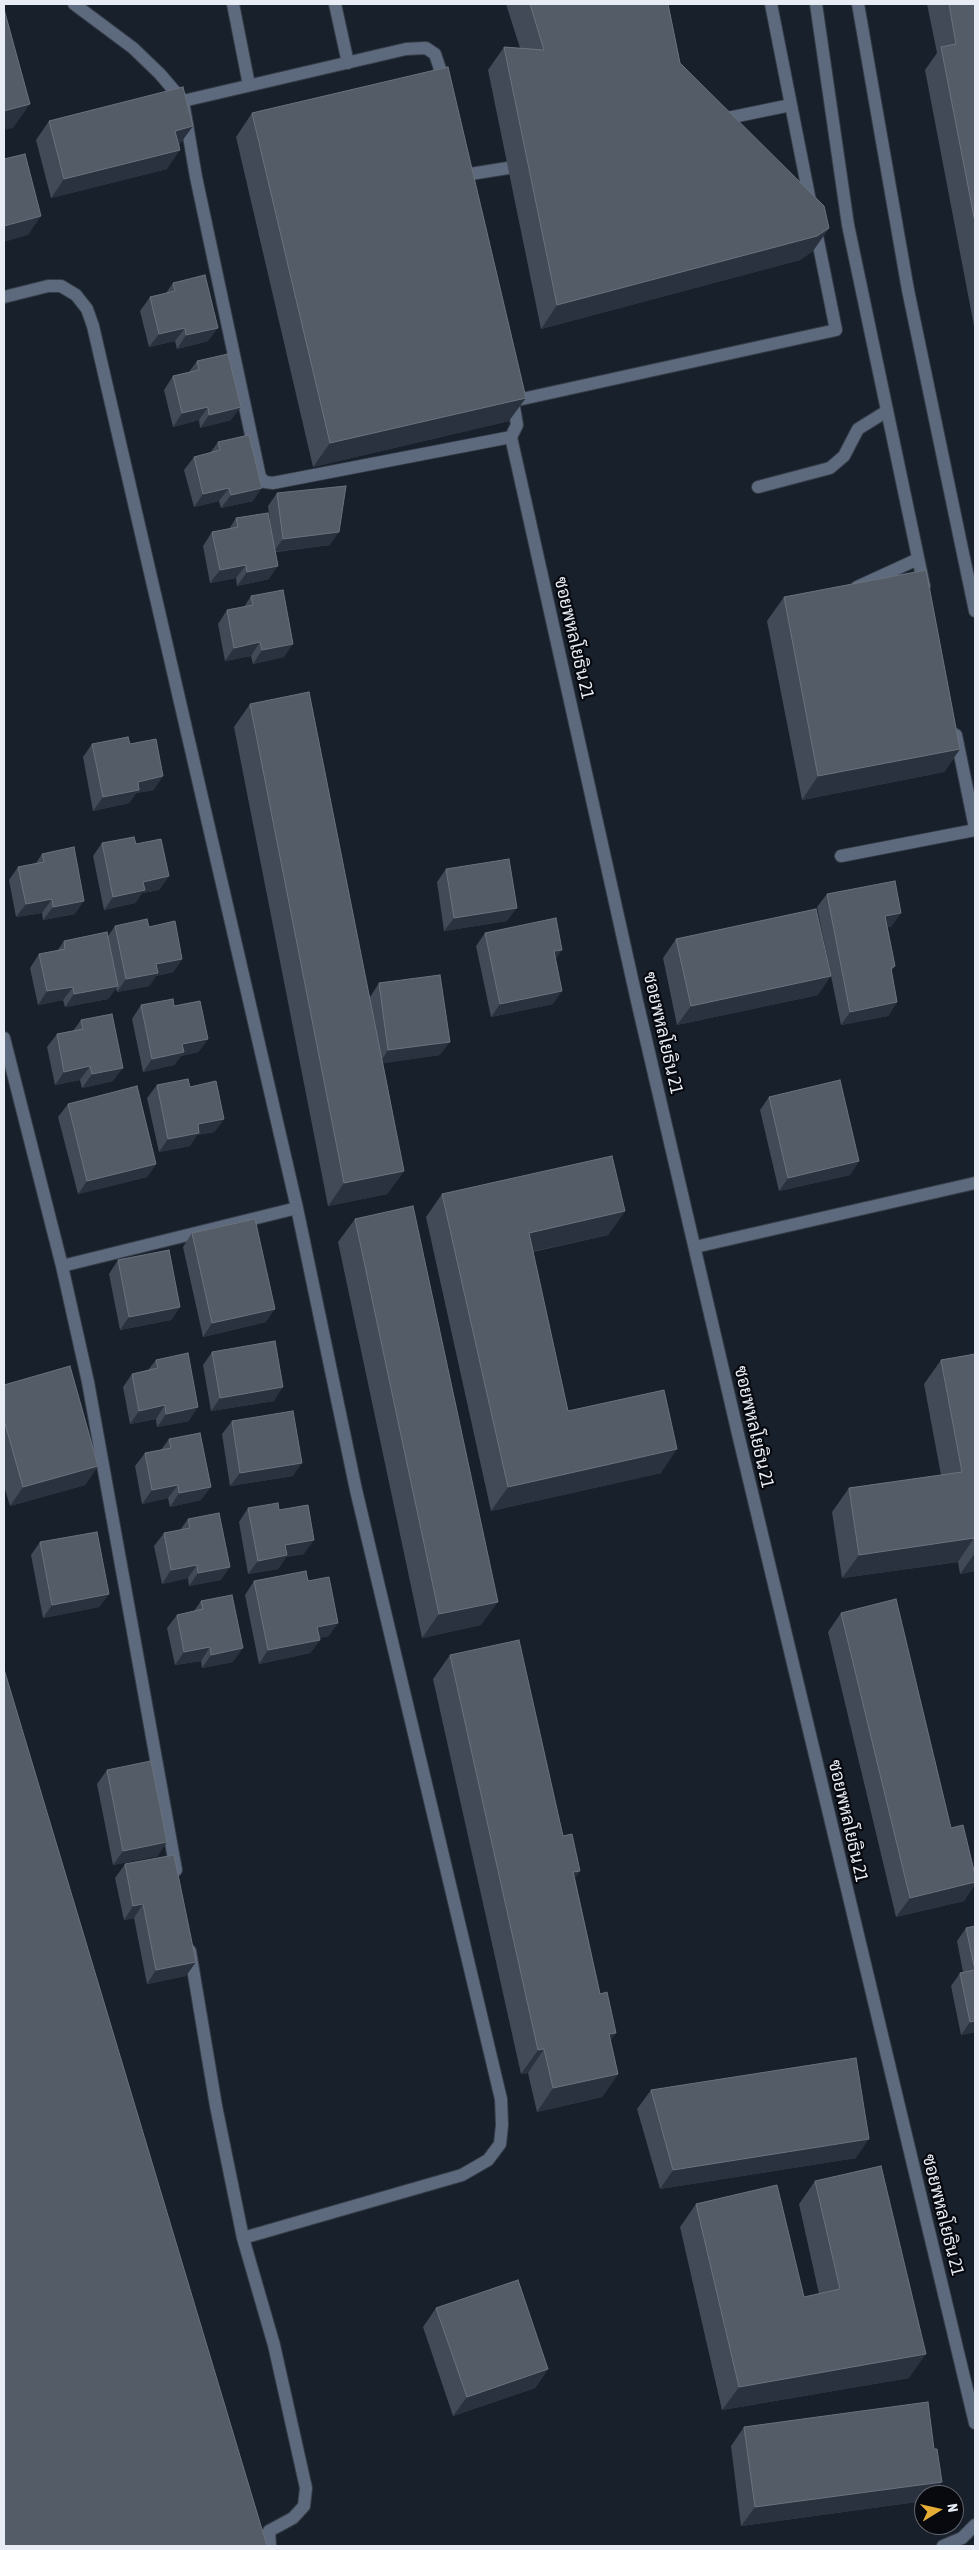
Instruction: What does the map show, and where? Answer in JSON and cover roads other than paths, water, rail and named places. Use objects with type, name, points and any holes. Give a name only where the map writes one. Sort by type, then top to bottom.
[{"type":"street","points":[[74,4],[133,48],[160,74],[183,102],[196,177],[260,477],[265,482],[273,483],[511,437],[516,430],[517,418],[509,382]]},
{"type":"street","points":[[233,4],[249,85]]},
{"type":"street","points":[[335,4],[348,63]]},
{"type":"street","points":[[513,401],[836,330],[771,4]]},
{"type":"street","points":[[816,4],[848,225],[926,597]]},
{"type":"street","points":[[858,4],[908,290],[975,610]]},
{"type":"street","points":[[183,102],[406,49],[426,48],[435,54],[447,93]]},
{"type":"street","points":[[710,121],[791,105]]},
{"type":"street","points":[[464,175],[508,168]]},
{"type":"street","points":[[4,297],[48,286],[61,286],[76,295],[87,309],[93,326],[297,1208],[356,1490],[501,2099],[502,2125],[500,2144],[488,2160],[462,2174],[243,2238]]},
{"type":"street","points":[[758,487],[830,468],[844,456],[858,428],[887,411]]},
{"type":"street","name":"ซอยพหลโยธิน 21","points":[[511,437],[635,991],[886,2056],[975,2423]]},
{"type":"street","points":[[846,593],[918,559]]},
{"type":"street","points":[[841,856],[975,829],[953,722]]},
{"type":"street","points":[[4,1038],[62,1266],[88,1382],[179,1884]]},
{"type":"street","points":[[695,1247],[975,1183]]},
{"type":"street","points":[[62,1266],[297,1208]]},
{"type":"street","points":[[188,1942],[216,2106],[243,2238],[274,2345],[306,2488],[304,2506],[293,2518],[269,2531],[270,2546]]},
{"type":"street","points":[[943,2546],[962,2538],[975,2525]]}]
